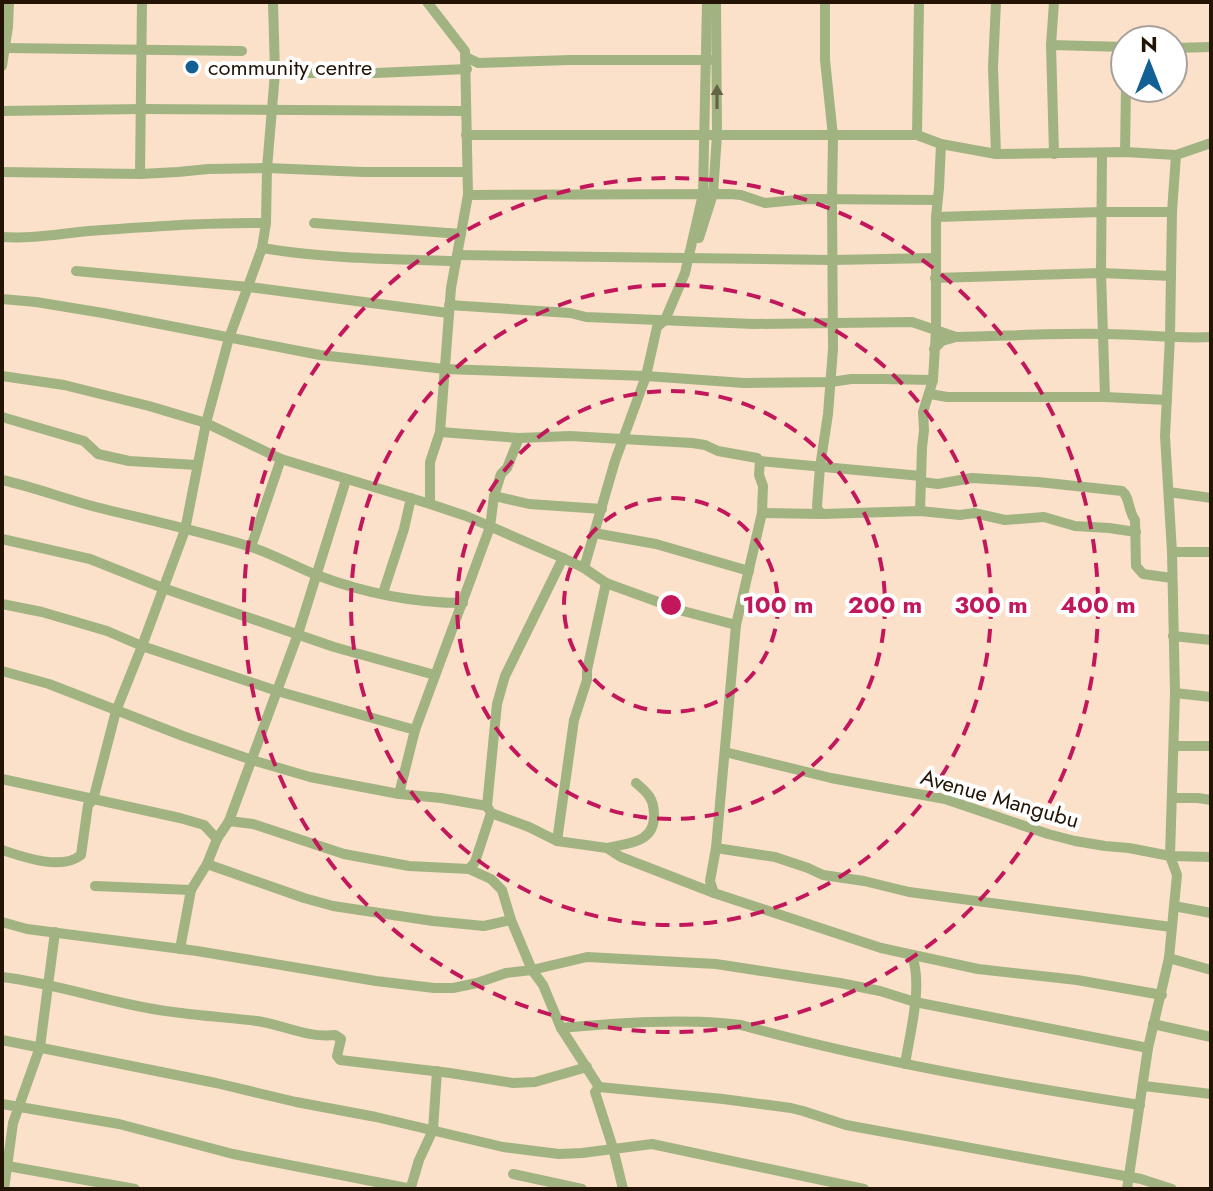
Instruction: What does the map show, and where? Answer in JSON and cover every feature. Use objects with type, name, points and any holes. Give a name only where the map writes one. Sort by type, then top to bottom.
[{"type":"street","points":[[2,66],[9,2]]},
{"type":"street","points":[[140,174],[142,2]]},
{"type":"street","points":[[2,850],[35,861],[68,861],[81,855],[88,805],[93,800],[116,711],[185,530],[206,423],[229,338],[262,248],[275,73],[273,2]]},
{"type":"street","points":[[427,2],[463,47],[466,57],[468,195],[449,309],[440,432],[430,462],[430,504]]},
{"type":"street","points":[[584,568],[615,461],[664,322],[685,273],[708,194],[717,135],[707,2]]},
{"type":"street","points":[[708,194],[705,136],[716,2]]},
{"type":"street","points":[[822,514],[817,506],[831,382],[833,324],[833,136],[825,60],[825,2]]},
{"type":"street","points":[[917,135],[919,2]]},
{"type":"street","points":[[996,2],[993,67],[996,154]]},
{"type":"street","points":[[1054,2],[1051,45],[1054,154]]},
{"type":"street","points":[[1051,45],[1109,47]]},
{"type":"street","points":[[1189,48],[1211,47]]},
{"type":"street","points":[[5,48],[242,51]]},
{"type":"street","points":[[466,57],[478,63],[711,60]]},
{"type":"street","points":[[275,73],[467,69]]},
{"type":"street","points":[[1125,152],[1126,104]]},
{"type":"street","points":[[2,111],[466,111]]},
{"type":"street","points":[[466,135],[917,135],[941,144],[996,154],[1125,152],[1176,155],[1211,143]]},
{"type":"street","points":[[920,511],[923,412],[933,380],[936,330],[936,217],[941,144]]},
{"type":"street","points":[[1102,153],[1101,273],[1105,397]]},
{"type":"street","points":[[1128,1184],[1148,1048],[1169,958],[1177,875],[1170,856],[1175,693],[1172,552],[1165,436],[1176,155]]},
{"type":"street","points":[[2,172],[140,174],[267,168],[467,172]]},
{"type":"street","points":[[468,195],[708,194],[741,195],[765,203],[807,199],[937,200]]},
{"type":"street","points":[[936,217],[1172,212]]},
{"type":"street","points":[[2,237],[28,239],[72,232],[194,223],[266,223]]},
{"type":"street","points":[[314,223],[461,234]]},
{"type":"street","points":[[262,248],[346,258],[935,258]]},
{"type":"street","points":[[76,271],[449,309],[570,313],[586,317],[664,322],[912,322],[956,337]]},
{"type":"street","points":[[935,278],[1101,273],[1171,276]]},
{"type":"street","points":[[2,299],[103,313],[320,355],[445,369],[646,376],[744,383],[933,380]]},
{"type":"street","points":[[934,349],[942,341],[956,337],[1104,334],[1211,337]]},
{"type":"street","points":[[2,376],[64,385],[206,423],[281,459],[430,504],[490,527],[584,568],[606,583],[683,611],[736,625]]},
{"type":"street","points":[[930,394],[947,397],[1167,400]]},
{"type":"street","points":[[2,417],[84,441],[98,454],[129,461],[197,465]]},
{"type":"street","points":[[440,432],[519,438],[570,436],[692,443],[760,461],[921,479],[938,484],[972,478],[1116,489],[1126,494],[1135,520],[1136,566],[1139,571],[1172,578]]},
{"type":"street","points":[[399,794],[415,730],[490,527],[501,474],[507,468],[519,438]]},
{"type":"street","points":[[251,547],[281,459]]},
{"type":"street","points":[[714,893],[710,881],[716,848],[736,625],[762,513],[760,461]]},
{"type":"street","points":[[2,480],[251,547],[317,575],[358,588],[435,603],[463,603]]},
{"type":"street","points":[[180,949],[191,890],[229,821],[298,634],[346,480]]},
{"type":"street","points":[[1169,492],[1211,498]]},
{"type":"street","points":[[494,496],[529,504],[602,509]]},
{"type":"street","points":[[383,593],[411,498]]},
{"type":"street","points":[[762,513],[974,513],[1005,520],[1044,517],[1075,526],[1136,532]]},
{"type":"street","points":[[594,533],[656,544],[749,571]]},
{"type":"street","points":[[2,539],[90,559],[163,588],[334,647],[435,675]]},
{"type":"street","points":[[1172,552],[1211,552]]},
{"type":"street","points":[[469,869],[475,862],[489,809],[497,704],[505,676],[563,558]]},
{"type":"street","points":[[557,841],[574,720],[587,680],[606,583]]},
{"type":"street","points":[[2,604],[107,631],[142,646],[277,691],[415,730]]},
{"type":"street","points":[[1173,636],[1211,640]]},
{"type":"street","points":[[2,671],[49,684],[252,760],[310,777],[489,809],[557,841],[607,848],[634,842],[649,833],[654,826],[654,806],[650,794],[636,783]]},
{"type":"street","points":[[1175,693],[1211,697]]},
{"type":"street","points":[[1174,746],[1211,746]]},
{"type":"street","name":"Avenue Mangubu","points":[[725,752],[831,778],[945,799],[1075,841],[1170,856],[1211,857]]},
{"type":"street","points":[[2,779],[204,825],[217,839]]},
{"type":"street","points":[[1172,798],[1211,800]]},
{"type":"street","points":[[229,821],[253,824],[357,856],[409,866],[469,869],[491,879],[502,890],[532,970],[543,985],[561,1028],[599,1087]]},
{"type":"street","points":[[607,848],[621,857],[714,893],[881,948],[978,969],[1077,980],[1162,995]]},
{"type":"street","points":[[716,848],[775,857],[823,875],[909,892],[1171,927]]},
{"type":"street","points":[[207,864],[333,906],[484,926],[511,920]]},
{"type":"street","points":[[95,886],[191,890]]},
{"type":"street","points":[[1174,906],[1211,913]]},
{"type":"street","points":[[2,922],[27,929],[434,988],[453,988],[506,973],[587,957],[716,964],[840,983],[915,1002],[1148,1048]]},
{"type":"street","points":[[4,1189],[4,1166],[10,1136],[40,1047],[55,932]]},
{"type":"street","points":[[905,1064],[915,1002],[916,967],[912,956]]},
{"type":"street","points":[[1169,958],[1211,970]]},
{"type":"street","points":[[2,977],[131,1005],[259,1022],[318,1037],[335,1035],[341,1039],[337,1056],[340,1060],[513,1083],[535,1082],[587,1067]]},
{"type":"street","points":[[561,1028],[718,1022],[741,1025],[905,1064],[1140,1105]]},
{"type":"street","points":[[1153,1024],[1211,1037]]},
{"type":"street","points":[[2,1040],[503,1147],[559,1154],[652,1144],[864,1189]]},
{"type":"street","points":[[2,1104],[106,1121],[233,1154],[410,1189],[433,1130],[437,1071]]},
{"type":"street","points":[[1144,1086],[1211,1094]]},
{"type":"street","points":[[599,1087],[595,1092],[623,1189]]},
{"type":"street","points":[[599,1087],[791,1108],[846,1125],[955,1144],[1128,1184],[1141,1179],[1172,1189]]},
{"type":"street","points":[[4,1166],[135,1189]]},
{"type":"street","points":[[513,1174],[582,1189]]},
{"type":"place","name":"community centre","points":[[192,67]]}]
